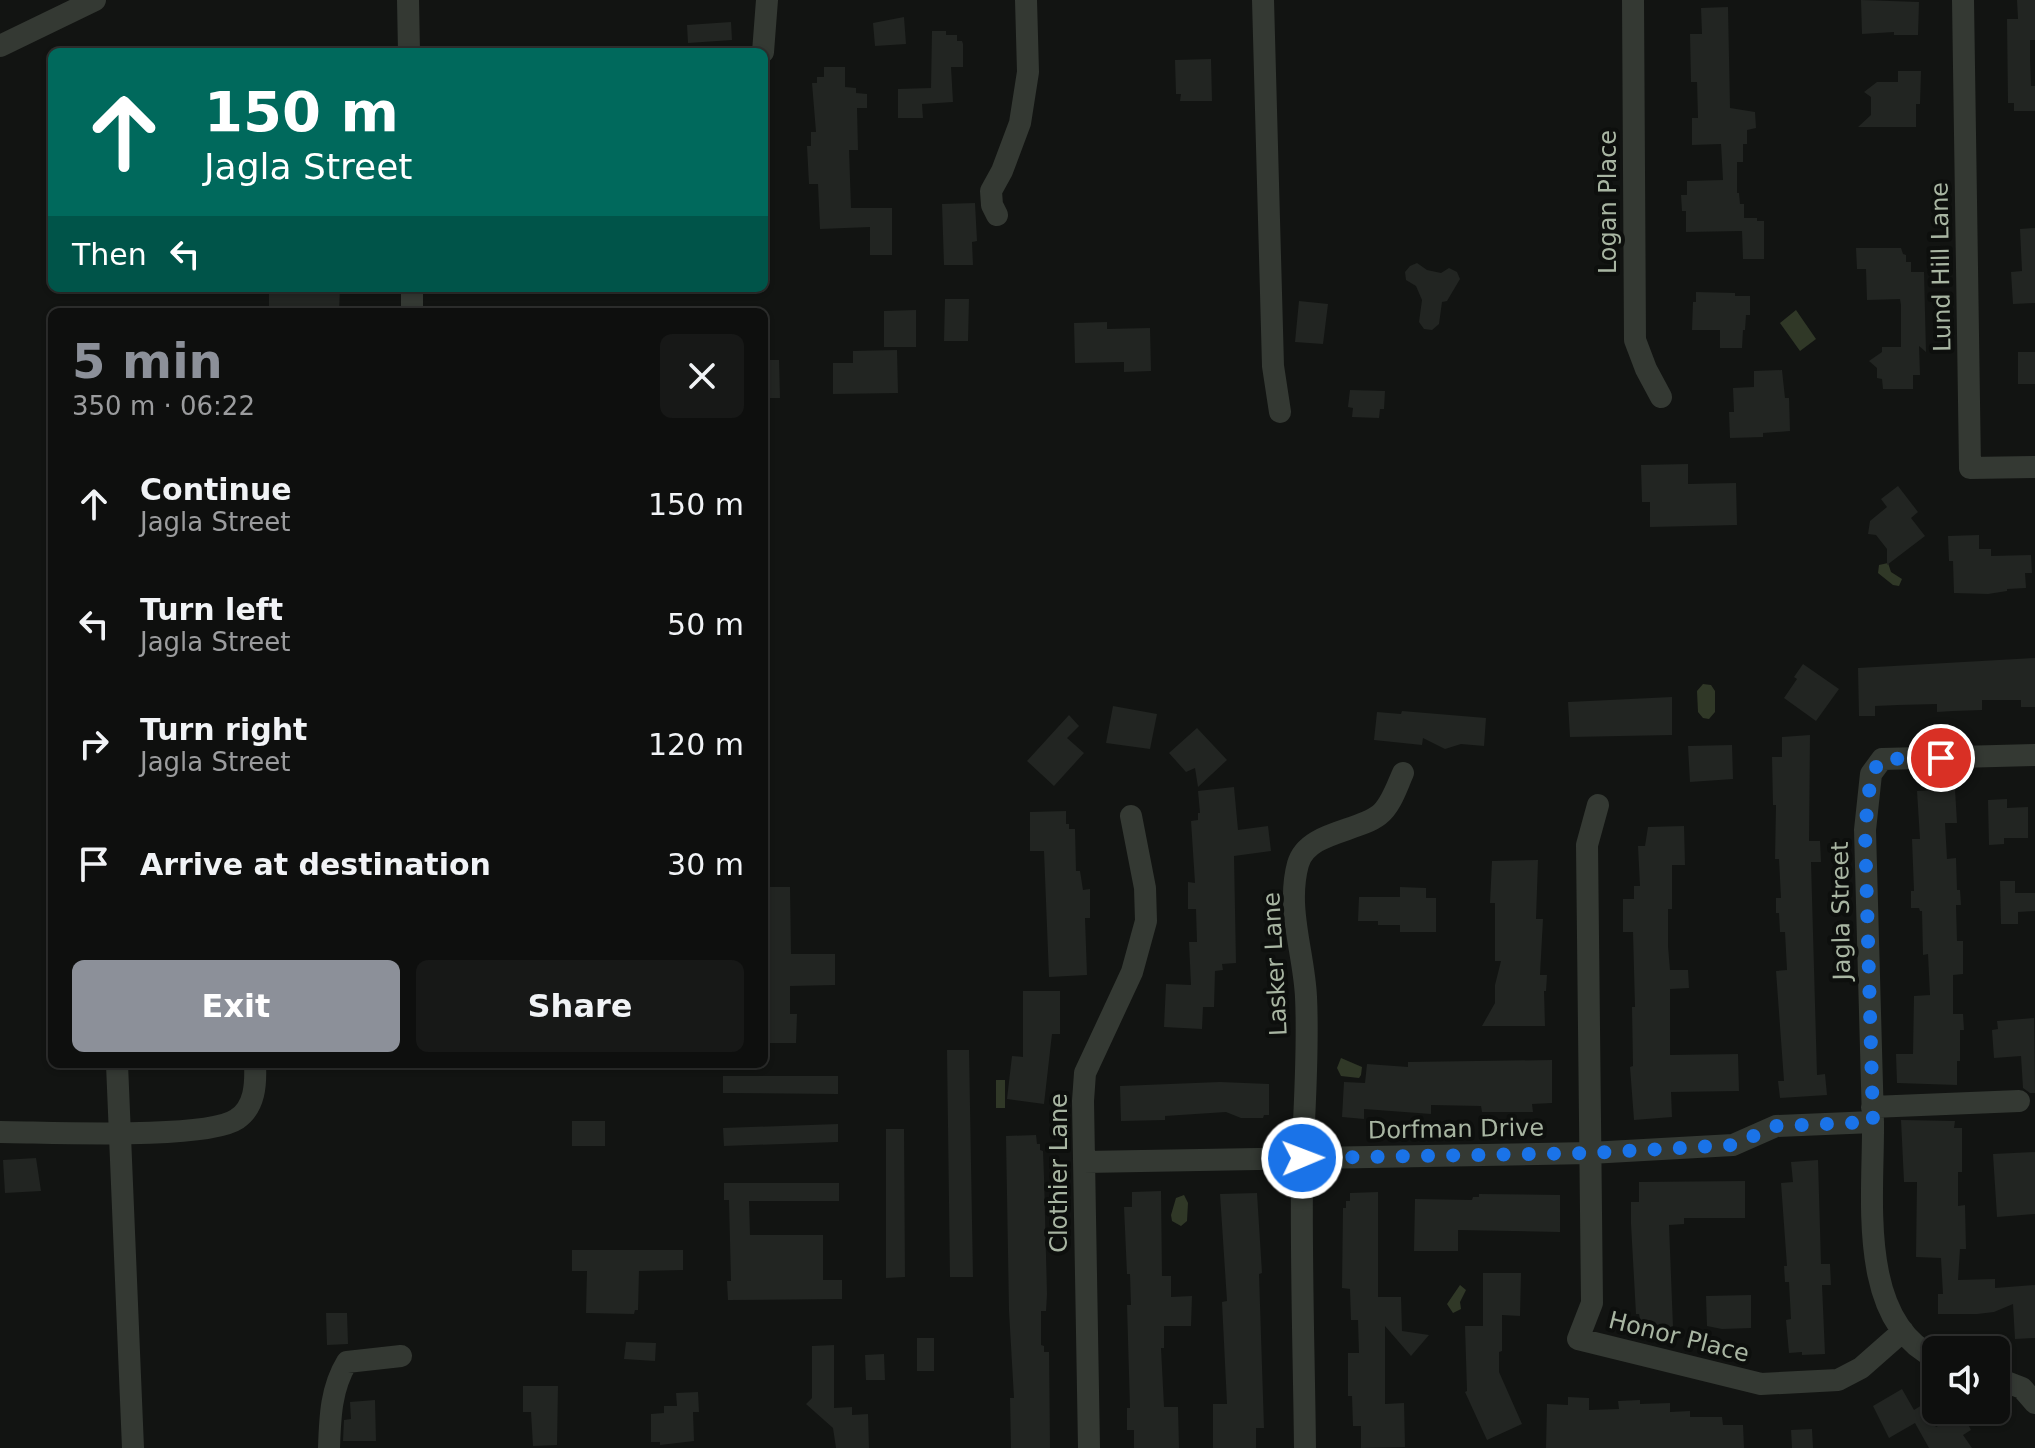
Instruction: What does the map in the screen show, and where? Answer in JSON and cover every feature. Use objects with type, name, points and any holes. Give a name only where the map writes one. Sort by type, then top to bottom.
[{"type":"street","points":[[0,46],[95,0]]},
{"type":"street","points":[[408,0],[409,48]]},
{"type":"street","points":[[763,48],[767,0]]},
{"type":"street","points":[[997,215],[992,205],[991,191],[1010,152],[1025,99],[1029,44],[1026,0]]},
{"type":"street","points":[[1263,0],[1273,366],[1280,412]]},
{"type":"street","name":"Logan Place","points":[[1633,0],[1635,340],[1661,397]]},
{"type":"street","name":"Lund Hill Lane","points":[[1963,0],[1970,468],[2035,467]]},
{"type":"street","name":"Jagla Street","points":[[1922,1350],[1903,1331],[1888,1307],[1879,1283],[1874,1253],[1865,830],[1871,774],[1882,759],[2035,755]]},
{"type":"street","name":"Lasker Lane","points":[[1305,1448],[1302,1158],[1306,995],[1296,933],[1299,862],[1306,852],[1328,835],[1381,814],[1403,773]]},
{"type":"street","name":"Honor Place","points":[[1598,805],[1587,845],[1592,1303],[1578,1339],[1761,1384],[1838,1380],[1861,1368],[1903,1331]]},
{"type":"street","name":"Clothier Lane","points":[[1089,1448],[1085,1073],[1132,972],[1146,921],[1145,888],[1131,816]]},
{"type":"street","points":[[117,1068],[133,1448]]},
{"type":"street","points":[[0,1132],[120,1132],[222,1127],[236,1120],[251,1102],[255,1068]]},
{"type":"street","points":[[1872,1114],[2019,1101]]},
{"type":"street","name":"Dorfman Drive","points":[[1084,1162],[1590,1153],[1733,1145],[1776,1126],[1872,1114]]},
{"type":"street","points":[[329,1448],[330,1411],[337,1378],[347,1362],[401,1356]]},
{"type":"street","points":[[2010,1383],[2022,1388],[2035,1403]]},
{"type":"shaded area","points":[[1796,310],[1816,339],[1800,351],[1780,323]]},
{"type":"shaded area","points":[[1888,563],[1891,572],[1902,579],[1899,586],[1878,573],[1879,565]]},
{"type":"shaded area","points":[[1703,684],[1711,685],[1715,691],[1715,712],[1709,719],[1698,712],[1697,691]]},
{"type":"shaded area","points":[[1341,1058],[1362,1067],[1359,1078],[1341,1076],[1337,1068]]},
{"type":"shaded area","points":[[996,1080],[1005,1080],[1005,1108],[996,1108]]},
{"type":"shaded area","points":[[1184,1195],[1188,1203],[1187,1221],[1181,1226],[1172,1221],[1171,1215],[1176,1198]]},
{"type":"shaded area","points":[[1460,1285],[1466,1290],[1460,1302],[1461,1309],[1453,1313],[1447,1304]]},
{"type":"building","points":[[1861,0],[1919,2],[1918,35],[1894,35],[1894,32],[1862,34]]},
{"type":"building","points":[[2017,0],[2035,0],[2035,40],[2030,40],[2030,60],[2031,86],[2035,86],[2035,111],[2014,111],[2014,103],[2008,103],[2007,19],[2018,19]]},
{"type":"building","points":[[1728,7],[1730,108],[1755,112],[1756,128],[1747,130],[1743,162],[1737,162],[1737,193],[1740,204],[1744,204],[1744,218],[1764,221],[1764,259],[1743,259],[1742,231],[1686,232],[1686,211],[1682,211],[1681,195],[1687,195],[1687,181],[1723,180],[1721,144],[1692,145],[1692,118],[1698,118],[1697,82],[1691,82],[1690,34],[1702,34],[1701,8]]},
{"type":"building","points":[[904,17],[906,44],[875,46],[873,23]]},
{"type":"building","points":[[731,22],[732,40],[688,43],[687,25]]},
{"type":"building","points":[[932,31],[957,35],[957,41],[963,44],[963,67],[951,67],[953,102],[922,104],[923,118],[898,118],[898,89],[931,88]]},
{"type":"building","points":[[1211,59],[1212,101],[1180,101],[1181,94],[1176,94],[1175,60]]},
{"type":"building","points":[[824,67],[845,67],[845,87],[867,94],[867,108],[857,108],[858,150],[849,150],[851,208],[892,208],[892,255],[870,255],[870,227],[820,229],[818,184],[809,184],[807,146],[811,146],[811,132],[816,132],[812,83],[817,83],[817,77],[824,77]]},
{"type":"building","points":[[1898,71],[1921,71],[1916,127],[1858,127],[1871,115],[1871,97],[1864,92],[1877,82],[1898,82]]},
{"type":"building","points":[[975,203],[977,241],[972,242],[973,265],[944,265],[942,204]]},
{"type":"building","points":[[2035,228],[2035,303],[2013,304],[2011,272],[2022,271],[2020,229]]},
{"type":"building","points":[[1856,248],[1901,248],[1906,262],[1911,262],[1911,272],[1924,272],[1926,352],[1919,346],[1920,375],[1913,375],[1913,389],[1883,389],[1882,379],[1877,378],[1877,368],[1869,361],[1882,352],[1882,347],[1901,347],[1901,305],[1900,299],[1867,300],[1866,269],[1857,269]]},
{"type":"building","points":[[1417,263],[1427,270],[1441,273],[1449,268],[1457,272],[1460,279],[1447,301],[1442,302],[1439,324],[1432,330],[1424,329],[1419,322],[1422,300],[1416,286],[1406,280],[1405,272]]},
{"type":"building","points":[[269,292],[340,292],[339,308],[269,308]]},
{"type":"building","points":[[1696,292],[1750,296],[1750,315],[1746,315],[1742,348],[1720,348],[1720,330],[1692,330]]},
{"type":"building","points":[[945,299],[969,299],[968,341],[944,341]]},
{"type":"building","points":[[1299,301],[1328,304],[1323,344],[1295,342]]},
{"type":"building","points":[[916,310],[916,347],[884,347],[884,311]]},
{"type":"building","points":[[1107,322],[1107,329],[1150,328],[1151,371],[1124,372],[1124,362],[1075,363],[1074,323]]},
{"type":"building","points":[[897,350],[898,393],[833,394],[833,363],[853,363],[853,351]]},
{"type":"building","points":[[2018,352],[2035,352],[2035,384],[2018,384]]},
{"type":"building","points":[[768,360],[779,360],[780,398],[768,398]]},
{"type":"building","points":[[1782,370],[1785,398],[1789,398],[1790,431],[1763,433],[1763,437],[1730,438],[1729,412],[1734,412],[1733,388],[1754,387],[1754,371]]},
{"type":"building","points":[[1350,390],[1385,391],[1384,409],[1380,409],[1379,418],[1352,417],[1353,408],[1348,407]]},
{"type":"building","points":[[1688,464],[1688,484],[1736,483],[1737,525],[1650,527],[1650,502],[1642,502],[1641,465]]},
{"type":"building","points":[[1898,486],[1918,512],[1911,518],[1925,536],[1887,565],[1887,549],[1876,535],[1868,534],[1870,521],[1887,507],[1881,499]]},
{"type":"building","points":[[1979,535],[1979,549],[1991,549],[1991,556],[2031,555],[2032,573],[2025,573],[2026,588],[1988,594],[1954,593],[1948,536]]},
{"type":"building","points":[[2035,658],[2035,707],[2021,707],[2021,700],[1982,700],[1982,710],[1937,712],[1937,704],[1875,706],[1875,716],[1859,716],[1858,668]]},
{"type":"building","points":[[1803,664],[1839,689],[1816,721],[1784,698]]},
{"type":"building","points":[[1672,697],[1672,735],[1570,737],[1568,702]]},
{"type":"building","points":[[1113,706],[1157,714],[1150,749],[1106,743]]},
{"type":"building","points":[[1402,711],[1486,718],[1484,746],[1461,744],[1445,749],[1423,738],[1422,745],[1374,740],[1377,712],[1401,714]]},
{"type":"building","points":[[1069,715],[1079,726],[1067,738],[1084,753],[1054,786],[1027,761]]},
{"type":"building","points":[[1197,728],[1227,760],[1198,787],[1195,768],[1186,772],[1169,753]]},
{"type":"building","points":[[1810,735],[1809,841],[1820,841],[1821,862],[1811,862],[1817,1075],[1825,1074],[1827,1095],[1780,1098],[1778,1081],[1784,1081],[1776,971],[1787,970],[1785,932],[1780,932],[1779,913],[1776,913],[1776,898],[1781,898],[1779,859],[1775,859],[1776,805],[1773,805],[1772,757],[1782,757],[1782,737]]},
{"type":"building","points":[[1732,745],[1733,779],[1690,782],[1688,746]]},
{"type":"building","points":[[1234,787],[1238,830],[1268,826],[1271,851],[1234,856],[1236,963],[1222,964],[1223,970],[1215,971],[1214,1007],[1203,1007],[1202,1029],[1164,1027],[1166,984],[1191,985],[1189,942],[1197,942],[1196,909],[1188,909],[1188,882],[1195,883],[1191,821],[1198,820],[1200,813],[1198,791]]},
{"type":"building","points":[[1955,789],[1957,823],[1945,823],[1947,859],[1956,858],[1957,890],[1960,890],[1961,905],[1956,905],[1957,941],[1963,941],[1963,974],[1953,975],[1953,1014],[1963,1014],[1964,1030],[1960,1030],[1957,1085],[1897,1083],[1896,1054],[1913,1054],[1914,996],[1930,995],[1928,954],[1923,955],[1922,911],[1911,908],[1911,891],[1914,891],[1912,839],[1920,839],[1917,791]]},
{"type":"building","points":[[2007,799],[2007,808],[2028,807],[2028,838],[2004,838],[2004,844],[1989,845],[1988,800]]},
{"type":"building","points":[[1066,811],[1066,824],[1069,824],[1069,829],[1075,829],[1076,871],[1080,871],[1083,890],[1090,889],[1090,918],[1085,918],[1087,975],[1049,977],[1044,851],[1030,851],[1030,812]]},
{"type":"building","points":[[1684,826],[1685,865],[1672,865],[1668,946],[1670,970],[1688,970],[1689,988],[1670,989],[1670,1055],[1738,1054],[1739,1091],[1671,1092],[1672,1117],[1634,1120],[1630,1067],[1633,1066],[1632,1007],[1635,1007],[1633,932],[1623,932],[1623,899],[1634,899],[1634,886],[1640,886],[1638,846],[1645,846],[1648,827]]},
{"type":"building","points":[[1538,860],[1536,919],[1543,919],[1540,975],[1547,975],[1545,1026],[1482,1026],[1495,1003],[1495,985],[1501,961],[1495,961],[1495,903],[1490,903],[1492,861]]},
{"type":"building","points":[[2000,881],[2015,881],[2015,893],[2035,893],[2035,911],[2018,912],[2018,924],[2001,924]]},
{"type":"building","points":[[768,887],[790,887],[791,954],[835,954],[835,985],[790,986],[790,1014],[797,1014],[796,1043],[768,1043]]},
{"type":"building","points":[[1400,887],[1426,888],[1426,898],[1436,898],[1436,932],[1400,932],[1400,925],[1358,921],[1359,897],[1400,897]]},
{"type":"building","points":[[1023,991],[1060,991],[1060,1034],[1052,1034],[1044,1104],[1007,1099],[1012,1056],[1023,1057]]},
{"type":"building","points":[[2034,1018],[2035,1093],[2030,1093],[2023,1088],[2021,1056],[1994,1058],[1992,1030],[1998,1029],[1997,1021]]},
{"type":"building","points":[[947,1050],[969,1050],[973,1277],[950,1277]]},
{"type":"building","points":[[1552,1060],[1552,1103],[1532,1104],[1533,1112],[1482,1112],[1481,1106],[1431,1105],[1431,1114],[1364,1109],[1364,1119],[1342,1117],[1344,1082],[1365,1083],[1367,1064],[1408,1067],[1408,1062]]},
{"type":"building","points":[[723,1076],[838,1076],[838,1094],[723,1093]]},
{"type":"building","points":[[1220,1082],[1269,1084],[1269,1115],[1241,1118],[1226,1112],[1165,1116],[1165,1120],[1121,1121],[1120,1086]]},
{"type":"building","points":[[1901,1120],[1955,1121],[1954,1128],[1962,1128],[1958,1206],[1965,1205],[1966,1249],[1960,1249],[1958,1280],[1995,1279],[1995,1288],[2035,1285],[2035,1338],[2015,1339],[2013,1304],[1994,1312],[1938,1314],[1938,1294],[1943,1294],[1941,1258],[1916,1257],[1917,1182],[1904,1182]]},
{"type":"building","points":[[572,1121],[605,1121],[605,1146],[572,1146]]},
{"type":"building","points":[[838,1124],[838,1142],[724,1146],[723,1128]]},
{"type":"building","points":[[886,1129],[904,1129],[905,1277],[886,1278]]},
{"type":"building","points":[[1036,1135],[1037,1144],[1043,1151],[1047,1294],[1046,1311],[1041,1311],[1041,1345],[1044,1352],[1049,1352],[1050,1448],[1011,1448],[1010,1398],[1014,1398],[1006,1136]]},
{"type":"building","points":[[2035,1152],[2035,1214],[1997,1217],[1993,1154]]},
{"type":"building","points":[[36,1158],[41,1191],[5,1193],[3,1160]]},
{"type":"building","points":[[1818,1160],[1821,1264],[1830,1264],[1831,1285],[1822,1285],[1825,1354],[1802,1355],[1802,1352],[1789,1353],[1786,1320],[1791,1319],[1789,1282],[1785,1282],[1784,1266],[1787,1266],[1781,1183],[1793,1182],[1791,1162]]},
{"type":"building","points":[[1745,1181],[1745,1218],[1684,1218],[1684,1224],[1669,1225],[1673,1327],[1642,1329],[1639,1314],[1636,1314],[1631,1224],[1631,1202],[1639,1202],[1639,1182]]},
{"type":"building","points":[[724,1183],[839,1183],[839,1201],[749,1201],[750,1235],[823,1235],[823,1280],[842,1280],[842,1299],[728,1300],[727,1281],[731,1281],[729,1200],[724,1200]]},
{"type":"building","points":[[1161,1191],[1162,1276],[1171,1276],[1171,1297],[1192,1296],[1191,1326],[1164,1326],[1164,1348],[1161,1348],[1164,1407],[1178,1407],[1179,1448],[1134,1448],[1134,1430],[1127,1430],[1127,1408],[1130,1408],[1127,1305],[1131,1305],[1124,1207],[1132,1207],[1132,1192]]},
{"type":"building","points":[[1378,1192],[1378,1297],[1401,1297],[1402,1331],[1429,1335],[1411,1356],[1385,1326],[1385,1404],[1404,1403],[1405,1447],[1361,1448],[1361,1426],[1353,1426],[1352,1396],[1348,1396],[1348,1353],[1359,1353],[1358,1320],[1351,1320],[1350,1289],[1342,1288],[1343,1208],[1346,1208],[1346,1201],[1350,1201],[1350,1193]]},
{"type":"building","points":[[1257,1193],[1262,1273],[1259,1274],[1264,1428],[1256,1428],[1256,1448],[1213,1448],[1213,1404],[1227,1404],[1222,1302],[1227,1301],[1220,1194]]},
{"type":"building","points":[[1479,1194],[1560,1195],[1560,1232],[1458,1230],[1458,1251],[1414,1251],[1415,1199],[1472,1200]]},
{"type":"building","points":[[572,1250],[683,1250],[683,1270],[639,1271],[638,1310],[634,1314],[586,1313],[587,1271],[572,1271]]},
{"type":"building","points":[[1483,1273],[1521,1273],[1520,1316],[1502,1315],[1499,1372],[1522,1424],[1487,1440],[1465,1392],[1465,1326],[1483,1326]]},
{"type":"building","points":[[1751,1295],[1751,1328],[1707,1326],[1706,1296]]},
{"type":"building","points":[[326,1313],[347,1313],[348,1344],[327,1345]]},
{"type":"building","points":[[917,1338],[934,1338],[934,1371],[917,1371]]},
{"type":"building","points":[[626,1342],[656,1343],[655,1361],[624,1359]]},
{"type":"building","points":[[834,1345],[834,1408],[852,1407],[852,1415],[868,1414],[869,1448],[836,1448],[833,1428],[806,1404],[812,1398],[812,1346]]},
{"type":"building","points":[[884,1354],[885,1380],[866,1380],[865,1355]]},
{"type":"building","points":[[523,1386],[558,1386],[557,1445],[533,1446],[531,1412],[523,1412]]},
{"type":"building","points":[[1902,1389],[1914,1410],[1922,1405],[1922,1424],[1934,1424],[1936,1427],[1942,1424],[1968,1424],[1971,1430],[1963,1435],[1972,1448],[1929,1448],[1915,1423],[1889,1438],[1873,1406]]},
{"type":"building","points":[[698,1392],[699,1412],[693,1412],[694,1441],[660,1445],[660,1442],[651,1442],[651,1414],[664,1413],[664,1406],[677,1406],[676,1393]]},
{"type":"building","points":[[1568,1397],[1589,1398],[1589,1410],[1619,1409],[1618,1401],[1640,1400],[1640,1404],[1670,1403],[1670,1412],[1690,1411],[1690,1417],[1722,1417],[1723,1425],[1743,1425],[1744,1448],[1546,1448],[1547,1404],[1568,1405]]},
{"type":"building","points":[[375,1400],[376,1441],[343,1441],[344,1420],[351,1419],[350,1402]]},
{"type":"building","points":[[1812,1429],[1813,1448],[1792,1448],[1791,1430]]},
{"type":"route","points":[[1302,1158],[1590,1153],[1733,1145],[1776,1126],[1873,1122],[1865,830],[1871,774],[1882,759],[1941,758]]}]
